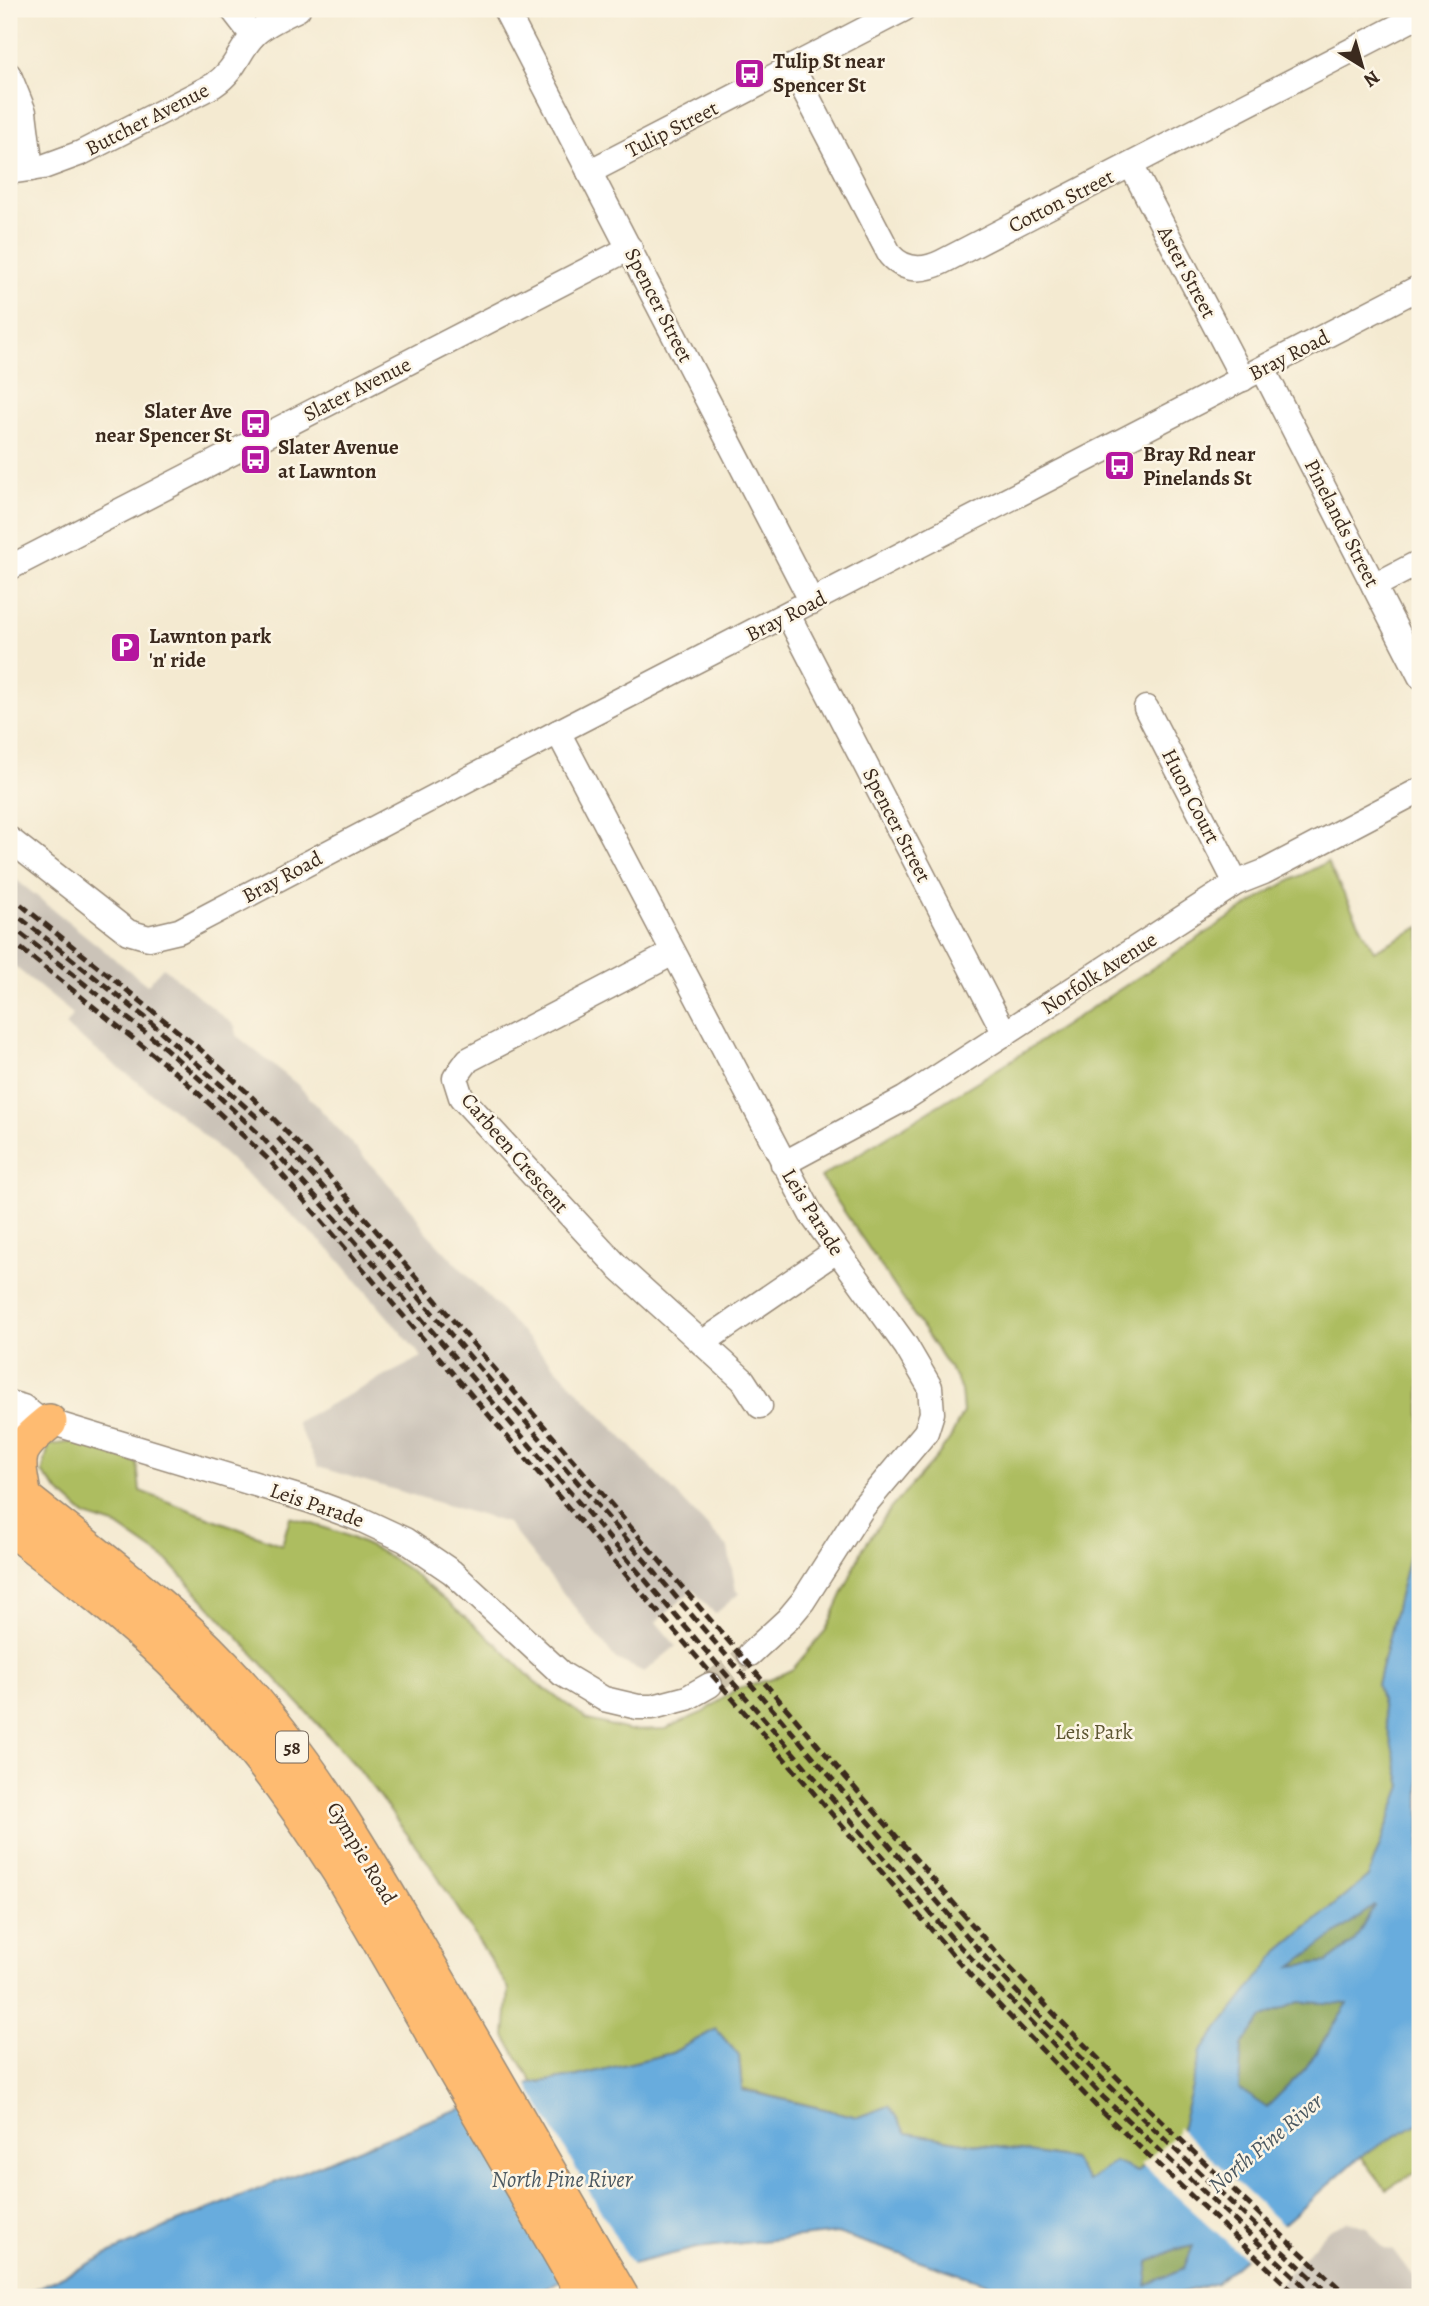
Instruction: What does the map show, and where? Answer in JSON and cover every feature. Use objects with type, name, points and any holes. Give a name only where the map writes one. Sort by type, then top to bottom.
[{"type":"highway","points":[[14,1504],[19,1452],[43,1420]]},
{"type":"highway","name":"Gympie Road","points":[[14,1504],[159,1605],[225,1667],[302,1759],[348,1827],[586,2297]]},
{"type":"highway","name":"Gympie Road","points":[[468,2064],[621,2297]]},
{"type":"street","points":[[232,9],[253,36]]},
{"type":"street","name":"Butcher Avenue","points":[[20,171],[81,153],[215,85],[233,69],[253,36],[298,9]]},
{"type":"street","name":"Spencer Street","points":[[505,9],[813,603]]},
{"type":"street","name":"Tulip Street","points":[[589,172],[904,9]]},
{"type":"street","name":"Cotton Street","points":[[792,67],[886,248],[894,259],[910,268],[922,269],[935,265],[1420,15]]},
{"type":"street","points":[[9,75],[24,112],[20,171]]},
{"type":"street","name":"Aster Street","points":[[1131,165],[1253,374]]},
{"type":"street","name":"Slater Avenue","points":[[9,568],[630,248]]},
{"type":"street","name":"Bray Road","points":[[9,839],[121,927],[149,938],[179,931],[1420,287]]},
{"type":"street","name":"Pinelands Street","points":[[1253,374],[1374,586],[1420,676]]},
{"type":"street","points":[[1374,586],[1420,562]]},
{"type":"street","name":"Spencer Street","points":[[788,615],[1005,1034]]},
{"type":"street","name":"Huon Court","points":[[1146,708],[1236,883]]},
{"type":"street","name":"Leis Parade","points":[[558,732],[810,1214],[906,1346],[930,1387],[932,1413],[926,1432],[877,1488],[803,1601],[750,1654]]},
{"type":"street","name":"Norfolk Avenue","points":[[783,1164],[904,1099],[1236,883],[1264,872],[1420,790]]},
{"type":"street","name":"Carbeen Crescent","points":[[673,953],[468,1060],[455,1078],[461,1097],[617,1266],[743,1380],[760,1406]]},
{"type":"street","points":[[702,1343],[836,1251]]},
{"type":"street","name":"Leis Parade","points":[[9,1403],[23,1407],[43,1420],[311,1501],[395,1535],[423,1550],[452,1572],[545,1659],[584,1689],[604,1699],[638,1707],[653,1707],[687,1698],[710,1685]]},
{"type":"street","name":"Leis Parade","points":[[9,1422],[43,1420]]},
{"type":"shaded area","points":[[9,874],[147,985],[163,967],[235,1026],[237,1036],[298,1085],[414,1212],[425,1231],[728,1548],[736,1591],[740,1593],[715,1614],[693,1590],[656,1622],[676,1646],[644,1672],[616,1659],[507,1523],[318,1467],[296,1422],[422,1357],[333,1253],[189,1122],[65,1026],[73,1014],[9,962]]},
{"type":"shaded area","points":[[1347,2221],[1366,2227],[1384,2249],[1393,2250],[1420,2286],[1420,2297],[1267,2297],[1329,2229]]},
{"type":"green space","name":"Leis Park","points":[[1327,862],[1374,951],[1420,927],[1420,1527],[1413,1540],[1377,1684],[1402,1786],[1368,1877],[1279,1951],[1179,2137],[1136,2172],[1088,2181],[1072,2159],[906,2133],[888,2107],[858,2117],[742,2089],[739,2056],[716,2029],[672,2053],[573,2077],[533,2083],[505,2036],[509,1989],[428,1862],[356,1766],[169,1562],[117,1526],[86,1516],[59,1492],[42,1473],[49,1445],[73,1442],[137,1463],[140,1491],[282,1545],[290,1517],[341,1533],[379,1551],[406,1568],[497,1644],[535,1682],[589,1720],[628,1730],[665,1729],[704,1712],[736,1689],[772,1679],[793,1669],[826,1630],[863,1548],[890,1509],[936,1458],[951,1437],[963,1412],[961,1391],[956,1378],[821,1177],[1004,1065],[1272,890]]},
{"type":"green space","points":[[1376,1904],[1354,1942],[1327,1962],[1291,1966]]},
{"type":"green space","points":[[1299,2002],[1349,2003],[1305,2069],[1267,2107],[1238,2089],[1242,2045],[1263,2017]]},
{"type":"green space","points":[[1420,2122],[1420,2169],[1386,2189],[1361,2156]]},
{"type":"green space","points":[[1194,2246],[1184,2268],[1145,2286],[1149,2262],[1173,2250]]},
{"type":"water","name":"North Pine River","points":[[1420,1527],[1420,2122],[1361,2156],[1216,2283],[1166,2297],[1036,2297],[1019,2294],[837,2233],[697,2248],[557,2282],[534,2297],[19,2297],[168,2226],[440,2116],[533,2083],[573,2077],[672,2053],[716,2029],[739,2056],[742,2090],[858,2117],[889,2106],[907,2133],[1072,2159],[1088,2181],[1115,2162],[1137,2172],[1179,2137],[1201,2051],[1279,1951],[1368,1877],[1402,1786],[1377,1685],[1413,1540]],"holes":[[[1375,1905],[1354,1942],[1327,1962],[1292,1966]],[[1299,2002],[1348,2004],[1305,2069],[1267,2107],[1239,2089],[1242,2045],[1263,2017]],[[1193,2246],[1184,2268],[1146,2285],[1149,2262],[1173,2250]]]},
{"type":"pier","points":[[526,2082],[633,2267],[594,2277],[489,2095]]},
{"type":"pier","points":[[1178,2127],[1285,2227],[1247,2260],[1141,2164],[1176,2135]]},
{"type":"tunnel","points":[[710,1685],[750,1654]]},
{"type":"railway","points":[[9,895],[201,1050],[323,1169],[1000,1957],[1084,2045],[1171,2130],[1349,2297]]},
{"type":"railway","points":[[9,909],[147,1019],[258,1118]]},
{"type":"railway","points":[[9,924],[165,1048],[260,1135],[335,1218],[951,1937],[1103,2097],[1316,2297]]},
{"type":"railway","points":[[9,939],[181,1077],[271,1162],[972,1977],[1097,2107],[1299,2297]]},
{"type":"railway","points":[[278,1138],[344,1210],[991,1964],[1116,2092],[1332,2297]]},
{"type":"place","name":"Tulip St near Spencer St","points":[[750,73]]},
{"type":"place","name":"Slater Ave near Spencer St","points":[[255,423]]},
{"type":"place","name":"Slater Avenue at Lawnton","points":[[255,459]]},
{"type":"place","name":"Bray Rd near Pinelands St","points":[[1120,466]]},
{"type":"place","name":"Lawnton park 'n' ride","points":[[126,648]]}]
